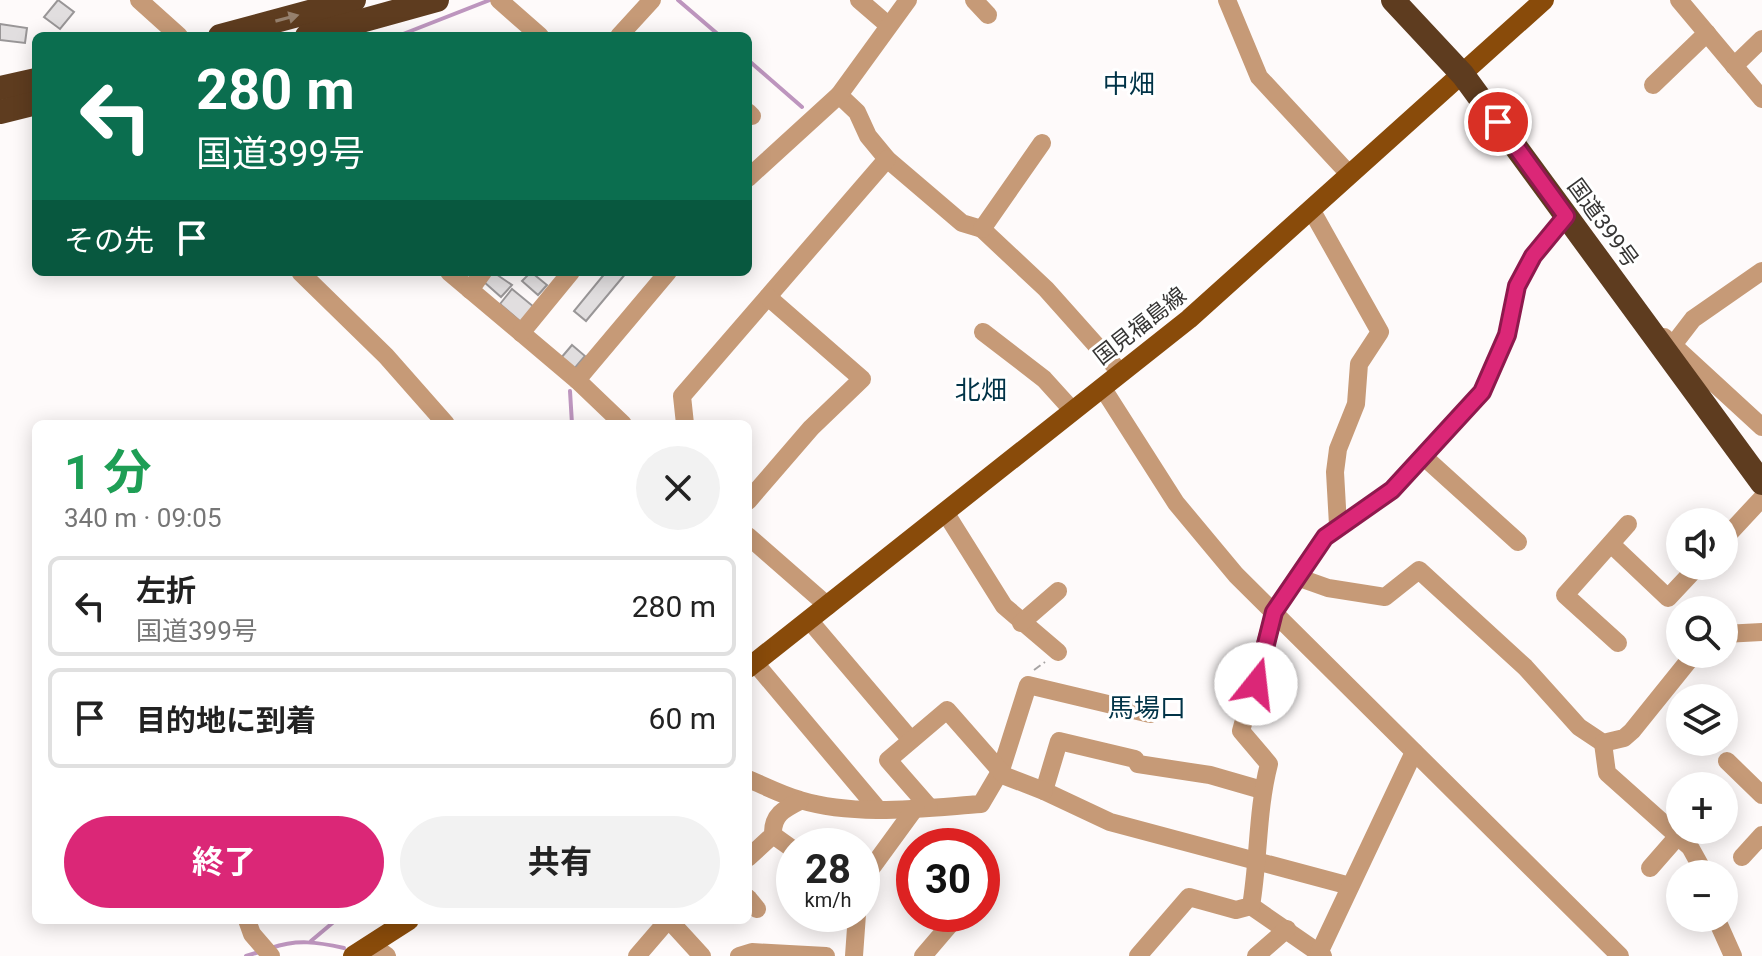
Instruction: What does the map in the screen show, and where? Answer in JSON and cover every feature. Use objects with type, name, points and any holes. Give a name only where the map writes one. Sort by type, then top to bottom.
[{"type":"highway","points":[[235,32],[354,0]]},
{"type":"highway","points":[[321,32],[437,0]]},
{"type":"highway","name":"国道399号","points":[[1393,0],[1463,75],[1762,483]]},
{"type":"highway","points":[[0,88],[32,81]]},
{"type":"highway","points":[[0,112],[32,104]]},
{"type":"main road","name":"国見福島線","points":[[752,666],[1189,319],[1544,0]]},
{"type":"main road","points":[[353,956],[379,950],[405,924]]},
{"type":"street","points":[[499,0],[535,32]]},
{"type":"street","points":[[623,32],[652,0]]},
{"type":"street","points":[[859,0],[888,25]]},
{"type":"street","points":[[752,174],[839,95],[908,0]]},
{"type":"street","points":[[974,0],[988,15]]},
{"type":"street","points":[[1227,0],[1259,77],[1350,175]]},
{"type":"street","points":[[1679,0],[1762,99]]},
{"type":"street","points":[[143,1],[175,32]]},
{"type":"street","points":[[1653,85],[1707,33]]},
{"type":"street","points":[[1734,66],[1762,39]]},
{"type":"street","points":[[839,95],[857,112],[868,136],[887,159],[962,223],[982,229],[1046,289],[1120,372]]},
{"type":"street","points":[[982,229],[1042,143]]},
{"type":"street","points":[[685,420],[682,396],[887,159]]},
{"type":"street","points":[[1312,211],[1380,332],[1359,364],[1356,404],[1338,449],[1335,472],[1338,525]]},
{"type":"street","points":[[1251,906],[1259,863],[1262,790],[1269,764],[1241,731],[1274,612],[1325,537],[1392,490],[1482,392],[1507,335],[1517,286],[1533,256],[1566,216]]},
{"type":"street","points":[[1673,345],[1693,319],[1762,271]]},
{"type":"street","points":[[304,276],[386,356],[442,420]]},
{"type":"street","points":[[454,276],[577,380],[619,420]]},
{"type":"street","points":[[470,290],[480,276]]},
{"type":"street","points":[[521,333],[568,276]]},
{"type":"street","points":[[577,380],[665,276]]},
{"type":"street","points":[[752,496],[811,428],[862,379],[768,297]]},
{"type":"street","points":[[1631,307],[1762,427]]},
{"type":"street","points":[[983,332],[1044,379],[1073,411]]},
{"type":"street","points":[[1102,387],[1176,503],[1236,575],[1620,956]]},
{"type":"street","points":[[1423,456],[1518,542]]},
{"type":"street","points":[[1738,524],[1762,498]]},
{"type":"street","points":[[945,512],[1004,606],[1058,652]]},
{"type":"street","points":[[1618,643],[1565,595],[1628,524]]},
{"type":"street","points":[[752,540],[828,606]]},
{"type":"street","points":[[1611,544],[1668,598],[1685,580]]},
{"type":"street","points":[[1297,577],[1328,588],[1385,597],[1419,570],[1525,667],[1579,727],[1603,743],[1624,738],[1632,731],[1683,668]]},
{"type":"street","points":[[1021,623],[1058,591]]},
{"type":"street","points":[[809,620],[911,740]]},
{"type":"street","points":[[1738,633],[1762,632]]},
{"type":"street","points":[[752,666],[877,808]]},
{"type":"street","points":[[752,781],[800,801],[877,808],[981,804],[1001,770],[1028,685],[1150,714]]},
{"type":"street","points":[[923,807],[888,760],[947,710],[1005,776],[1110,822],[1350,886]]},
{"type":"street","points":[[1044,791],[1059,741],[1135,759],[1138,764],[1210,775],[1262,790]]},
{"type":"street","points":[[1603,743],[1607,773],[1666,825]]},
{"type":"street","points":[[1138,956],[1189,897],[1236,910],[1251,906],[1321,954],[1414,752]]},
{"type":"street","points":[[1727,761],[1762,795]]},
{"type":"street","points":[[776,837],[772,823],[781,811],[800,801]]},
{"type":"street","points":[[880,859],[923,807]]},
{"type":"street","points":[[752,854],[773,835]]},
{"type":"street","points":[[1742,857],[1762,835]]},
{"type":"street","points":[[1650,868],[1671,844]]},
{"type":"street","points":[[248,924],[252,934],[271,956]]},
{"type":"street","points":[[637,956],[665,924]]},
{"type":"street","points":[[672,924],[702,956]]},
{"type":"street","points":[[1256,956],[1287,929]]},
{"type":"street","points":[[854,956],[856,932]]},
{"type":"street","points":[[923,956],[944,932]]},
{"type":"street","points":[[1722,932],[1733,956]]},
{"type":"street","points":[[739,956],[752,952],[826,956]]},
{"type":"path","points":[[1028,685],[1030,673],[1058,652]]},
{"type":"building","points":[[58,0],[74,12],[60,29],[44,17]]},
{"type":"building","points":[[0,24],[27,28],[25,43],[0,40]]},
{"type":"building","points":[[489,276],[499,276],[512,285],[501,297],[484,282]]},
{"type":"building","points":[[527,276],[536,276],[547,285],[538,295],[522,281]]},
{"type":"building","points":[[603,276],[624,276],[586,321],[574,311]]},
{"type":"building","points":[[512,289],[534,307],[521,322],[500,304]]},
{"type":"building","points":[[572,345],[585,356],[574,369],[561,358]]},
{"type":"waterway","points":[[408,32],[490,0]]},
{"type":"waterway","points":[[678,0],[715,32]]},
{"type":"waterway","points":[[752,63],[802,107]]},
{"type":"waterway","points":[[570,391],[572,420]]},
{"type":"waterway","points":[[311,941],[331,924]]},
{"type":"waterway","points":[[271,948],[307,942],[344,948]]},
{"type":"waterway","points":[[246,956],[259,952]]},
{"type":"district","name":"中畑","points":[[1129,84]]},
{"type":"district","name":"北畑","points":[[981,390]]},
{"type":"district","name":"馬場口","points":[[1147,708]]},
{"type":"route","points":[[1256,684],[1274,612],[1325,537],[1392,490],[1482,392],[1507,335],[1517,286],[1533,256],[1566,216],[1498,122]]}]
